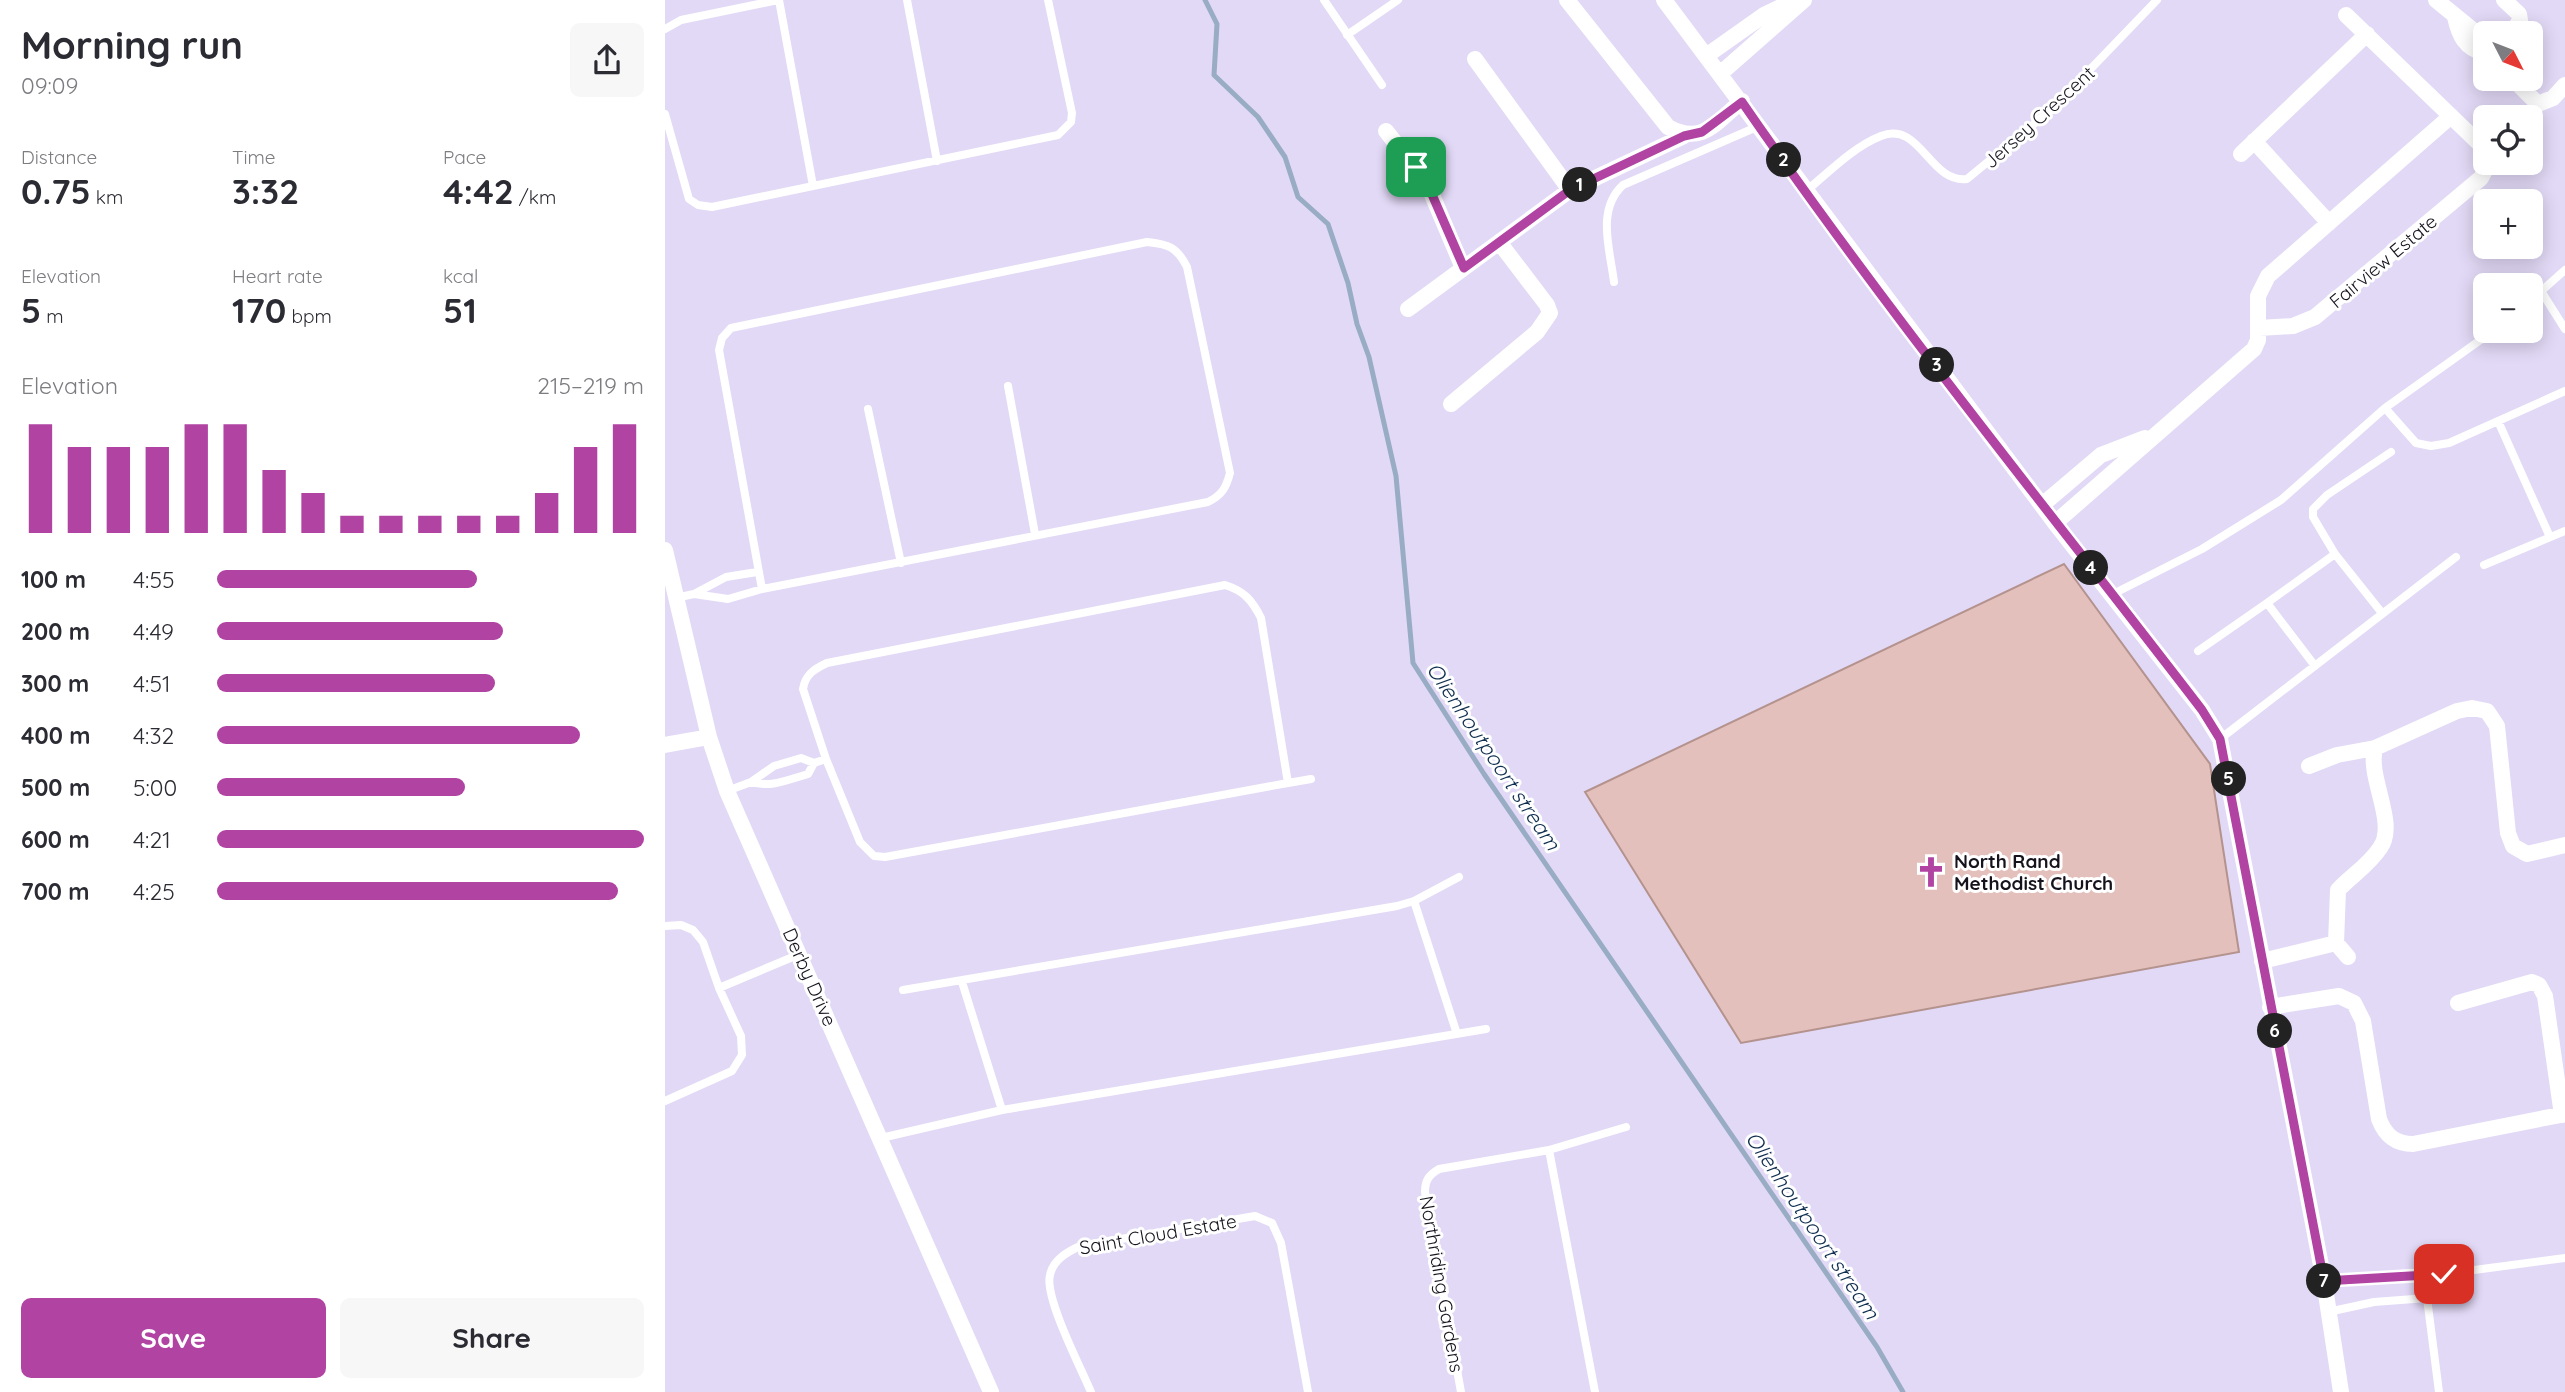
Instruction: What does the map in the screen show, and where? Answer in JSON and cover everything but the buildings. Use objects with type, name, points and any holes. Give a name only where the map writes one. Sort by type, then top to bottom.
[{"type":"street","points":[[1567,0],[1668,127],[1684,136]]},
{"type":"street","points":[[1664,0],[2042,505],[2202,710],[2220,739],[2324,1281],[2341,1392]]},
{"type":"street","points":[[1706,56],[1785,6],[1804,0]]},
{"type":"street","points":[[2436,0],[2473,31]]},
{"type":"street","points":[[2504,0],[2519,14],[2519,21]]},
{"type":"street","points":[[1721,73],[1785,6]]},
{"type":"street","points":[[2346,15],[2473,137]]},
{"type":"street","points":[[2455,17],[2463,41],[2473,50]]},
{"type":"street","points":[[2241,154],[2367,34]]},
{"type":"street","points":[[1475,59],[1570,190]]},
{"type":"street","points":[[2525,91],[2538,104],[2553,98],[2565,85]]},
{"type":"street","points":[[1408,309],[1570,190],[1684,136],[1702,132],[1742,102]]},
{"type":"street","points":[[2056,523],[2150,436],[2246,357],[2258,340],[2257,305],[2261,285],[2451,116]]},
{"type":"street","points":[[1386,131],[1427,183],[1464,268]]},
{"type":"street","points":[[2254,141],[2329,223]]},
{"type":"street","name":"Fairview Estate","points":[[2259,328],[2293,326],[2315,317],[2483,175]]},
{"type":"street","points":[[1451,404],[1537,332],[1550,313],[1548,305],[1499,242]]},
{"type":"street","points":[[2042,505],[2101,455],[2150,436]]},
{"type":"street","name":"Derby Drive","points":[[665,550],[709,737],[727,790],[991,1392]]},
{"type":"street","points":[[2309,766],[2337,755],[2375,748],[2457,711],[2472,708],[2487,711],[2497,726],[2508,833],[2513,845],[2527,854],[2565,845]]},
{"type":"street","points":[[665,746],[709,737]]},
{"type":"street","points":[[2348,957],[2336,943],[2337,890],[2373,858],[2385,837],[2385,824],[2373,770],[2375,748]]},
{"type":"street","points":[[2262,961],[2336,943]]},
{"type":"street","points":[[2270,1007],[2339,996],[2354,1003],[2363,1021],[2379,1119],[2386,1133],[2397,1142],[2413,1144],[2563,1114],[2545,996],[2539,985],[2532,982],[2458,1003]]},
{"type":"lane","points":[[665,29],[681,20],[779,0],[813,187]]},
{"type":"lane","points":[[907,0],[937,161]]},
{"type":"lane","points":[[665,114],[689,199],[698,205],[712,207],[1058,135],[1066,130],[1072,113],[1048,0]]},
{"type":"lane","points":[[1324,0],[1383,85]]},
{"type":"lane","points":[[1347,35],[1398,0]]},
{"type":"lane","name":"Jersey Crescent","points":[[1806,191],[1851,154],[1881,136],[1896,133],[1919,146],[1947,176],[1957,180],[1967,178],[2052,109],[2157,0]]},
{"type":"lane","points":[[1615,282],[1606,216],[1612,195],[1623,185],[1759,125]]},
{"type":"lane","points":[[694,594],[729,599],[762,589],[1208,502],[1226,488],[1230,473],[1187,267],[1180,252],[1165,243],[1147,242],[731,328],[722,338],[719,350],[762,589]]},
{"type":"lane","points":[[2543,289],[2565,270]]},
{"type":"lane","points":[[2543,294],[2565,329]]},
{"type":"lane","points":[[2111,594],[2171,566],[2269,508],[2320,468],[2385,408],[2476,343]]},
{"type":"lane","points":[[1008,386],[1035,534]]},
{"type":"lane","points":[[2385,408],[2410,438],[2424,445],[2440,446],[2565,391]]},
{"type":"lane","points":[[869,409],[901,564]]},
{"type":"lane","points":[[2498,421],[2550,537]]},
{"type":"lane","points":[[2382,613],[2335,554],[2313,517],[2313,509],[2327,495],[2391,452]]},
{"type":"lane","points":[[2484,565],[2565,531]]},
{"type":"lane","points":[[2198,651],[2335,554]]},
{"type":"lane","points":[[2220,739],[2456,557]]},
{"type":"lane","points":[[675,598],[694,594],[726,577],[757,572]]},
{"type":"lane","points":[[1288,783],[1261,618],[1254,603],[1241,590],[1225,585],[827,663],[809,675],[803,689],[826,759],[860,842],[874,856],[885,858],[1311,779]]},
{"type":"lane","points":[[2267,603],[2315,666]]},
{"type":"lane","points":[[727,790],[751,782],[774,766],[801,758],[814,763],[826,759]]},
{"type":"lane","points":[[751,782],[766,787],[777,784],[808,774],[814,763]]},
{"type":"lane","points":[[903,990],[962,982],[1413,901],[1459,877]]},
{"type":"lane","points":[[1413,901],[1457,1034]]},
{"type":"lane","points":[[665,926],[681,925],[693,930],[703,942],[719,988],[741,1036],[742,1055],[732,1071],[665,1101]]},
{"type":"lane","points":[[719,988],[800,954]]},
{"type":"lane","points":[[962,982],[1002,1110]]},
{"type":"lane","points":[[881,1138],[1002,1110],[1486,1029]]},
{"type":"lane","name":"Northriding Gardens","points":[[1461,1392],[1425,1183],[1431,1174],[1439,1169],[1549,1150],[1626,1127]]},
{"type":"lane","points":[[1549,1150],[1595,1392]]},
{"type":"lane","name":"Saint Cloud Estate","points":[[1091,1392],[1052,1298],[1050,1273],[1056,1262],[1080,1246],[1255,1216],[1272,1223],[1281,1243],[1308,1392]]},
{"type":"lane","points":[[2324,1281],[2444,1274],[2565,1258]]},
{"type":"lane","points":[[2328,1312],[2374,1302],[2427,1298],[2439,1392]]},
{"type":"waterway","name":"Olienhoutpoort stream","points":[[1205,0],[1217,24],[1214,75],[1258,117],[1285,157],[1298,197],[1328,224],[1348,283],[1357,324],[1369,357],[1396,476],[1413,663],[1484,774],[1877,1347],[1903,1392]]},
{"type":"place","name":"North Rand Methodist Church","points":[[1931,872]]},
{"type":"route","points":[[1416,167],[1427,183],[1464,268],[1570,190],[1684,136],[1702,132],[1742,102],[2056,523],[2215,728],[2226,760],[2270,1007],[2324,1281],[2444,1274]]}]
